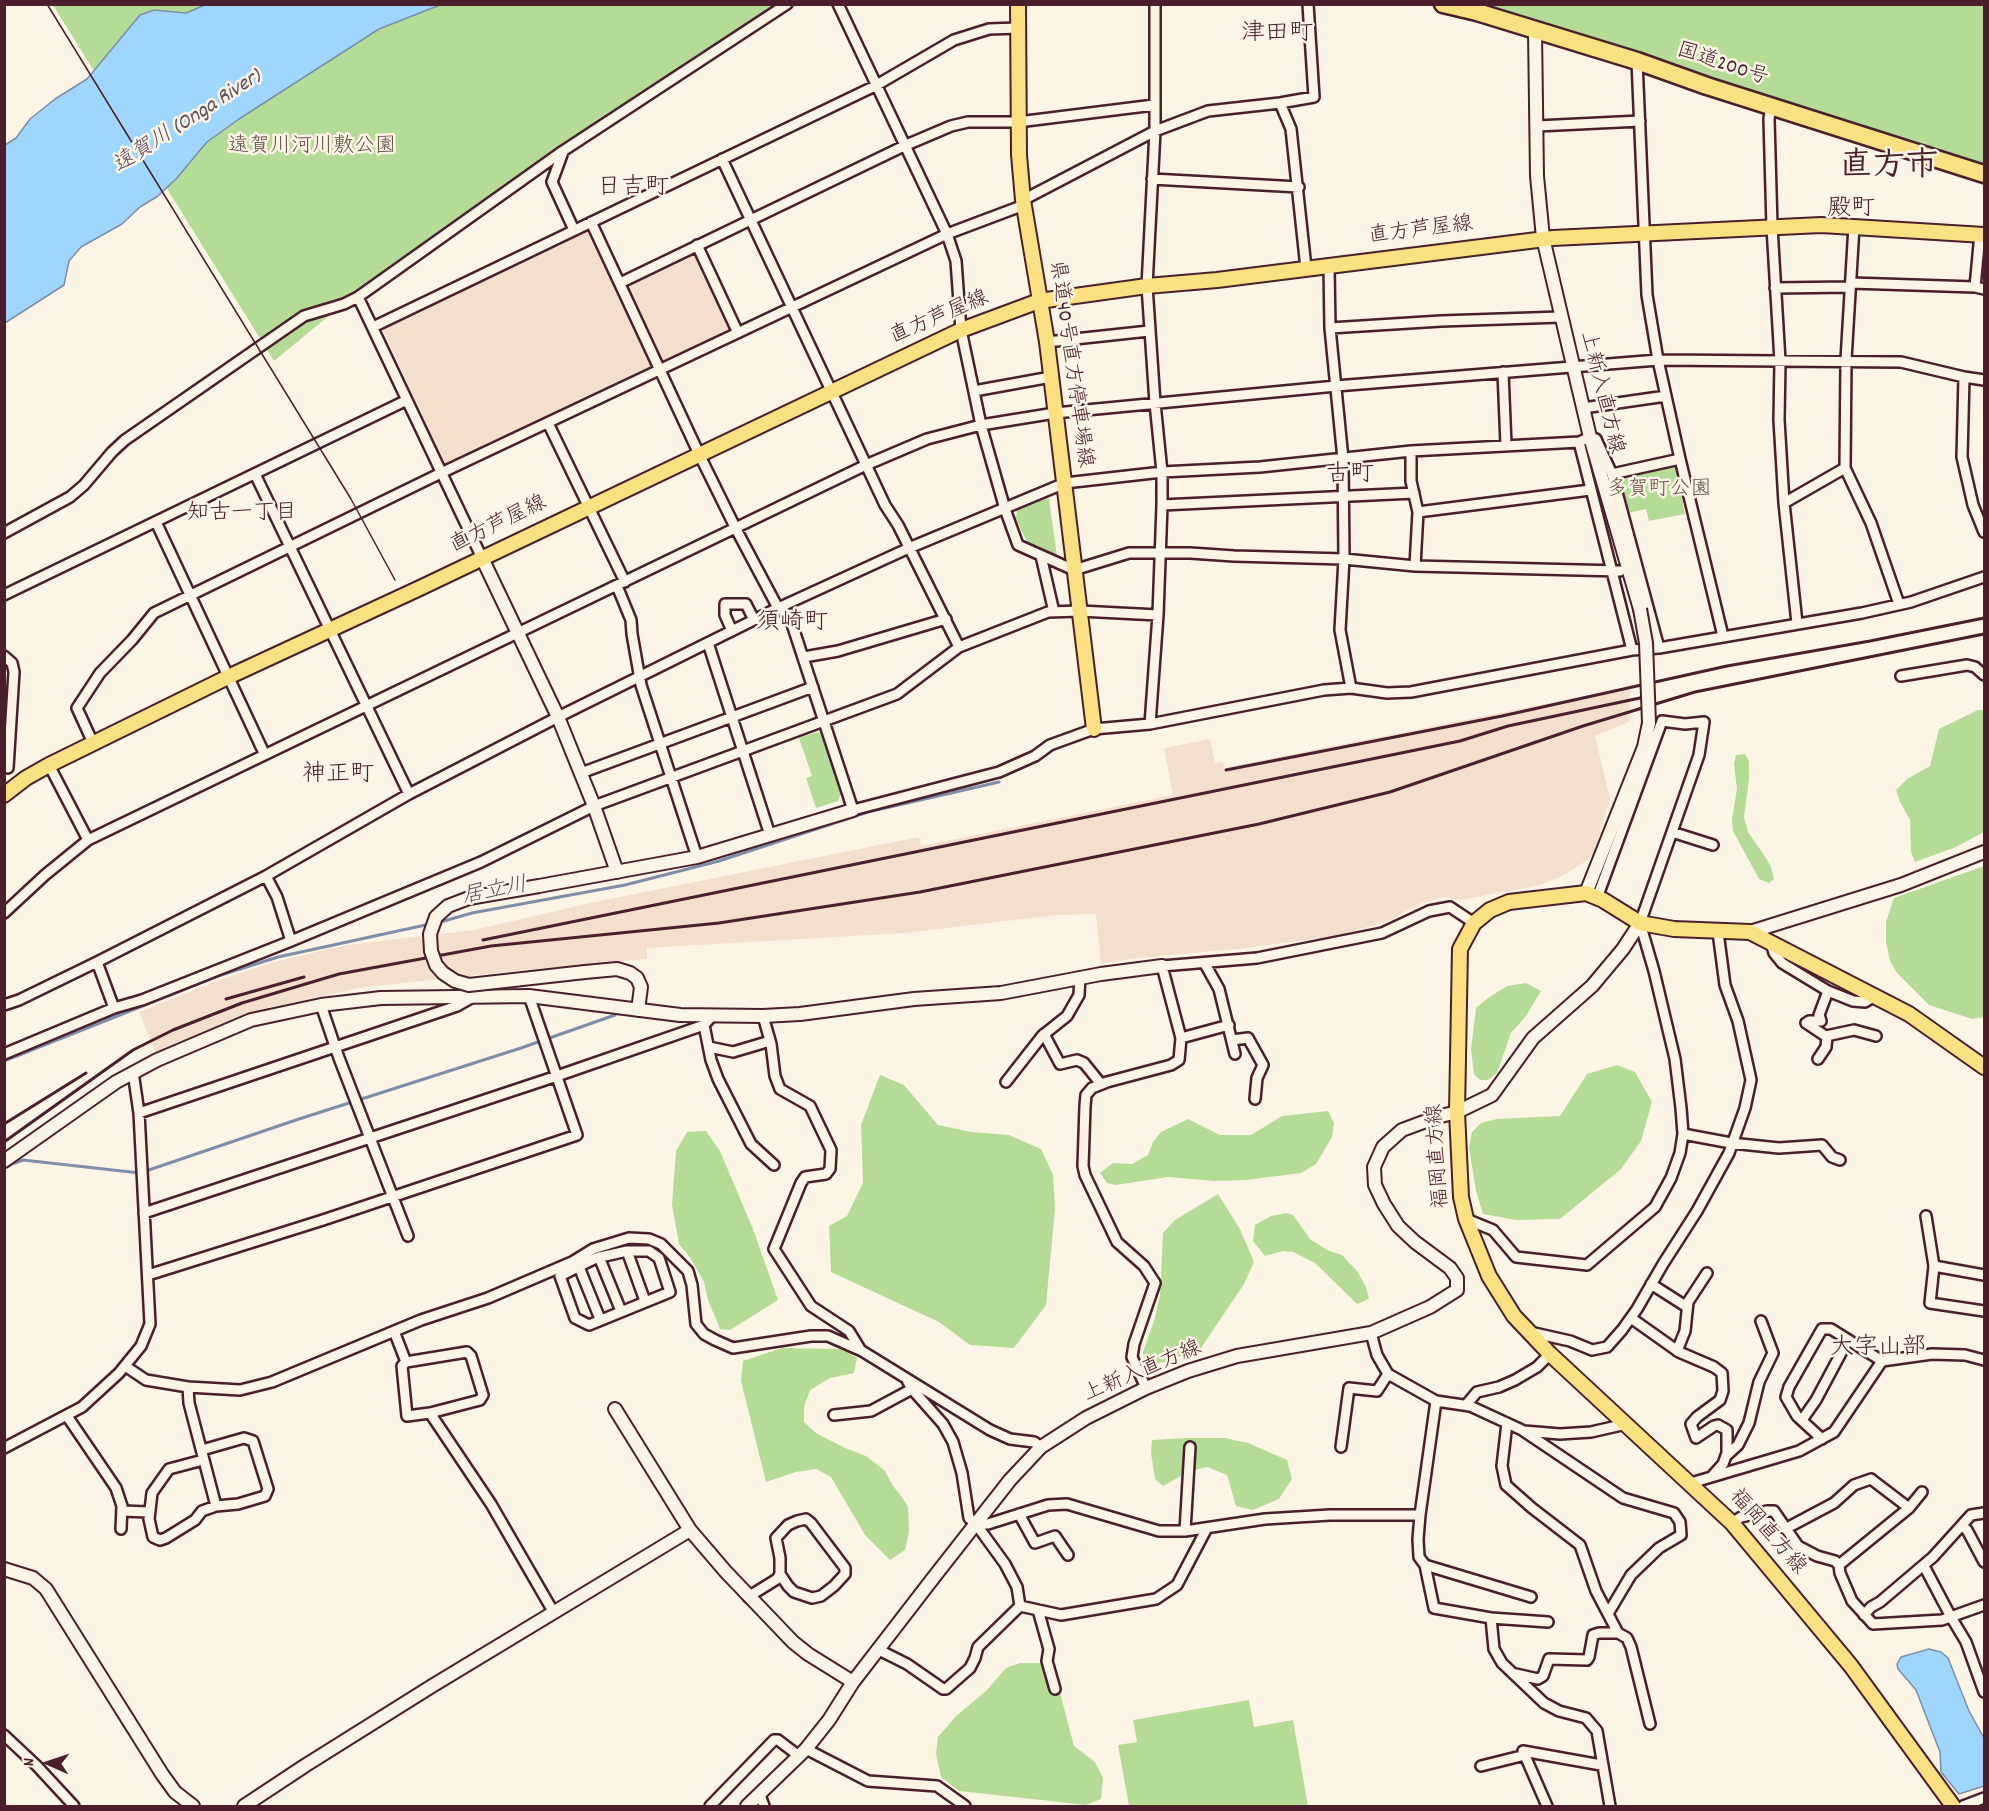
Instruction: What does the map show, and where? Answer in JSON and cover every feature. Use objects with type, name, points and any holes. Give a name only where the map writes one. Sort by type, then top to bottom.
[{"type":"highway","name":"国道200号","points":[[1443,4],[1477,12],[1637,61],[1707,86],[1984,174]]},
{"type":"main road","name":"県道40号直方停車場線","points":[[1018,4],[1018,155],[1023,202],[1047,342],[1094,729]]},
{"type":"main road","name":"直方芦屋線","points":[[4,795],[26,778],[49,765],[228,677],[961,330],[1040,301],[1543,238],[1821,225],[1982,234]]},
{"type":"main road","points":[[1474,922],[1490,910],[1509,902],[1592,895],[1640,923],[1674,929],[1750,932],[1909,1014],[1983,1065]]},
{"type":"main road","name":"福岡直方線","points":[[1474,922],[1460,949],[1457,1112],[1461,1197],[1466,1219],[1489,1276],[1514,1316],[1528,1332],[1732,1523],[1851,1666],[1953,1806]]},
{"type":"street","points":[[4,534],[70,497],[84,486],[125,440],[299,319],[358,297],[563,151],[787,4]]},
{"type":"street","points":[[838,4],[947,234],[956,261],[961,330],[981,425],[1005,509],[1018,545],[1074,570],[1129,553],[1190,553],[1344,559],[1415,566],[1616,572]]},
{"type":"street","points":[[1150,724],[1158,615],[1162,505],[1162,472],[1147,286],[1155,131],[1155,4]]},
{"type":"street","points":[[93,743],[77,708],[81,699],[100,673],[132,640],[154,612],[659,369],[947,234],[1023,202],[1155,131],[1208,111],[1314,97],[1308,4]]},
{"type":"street","points":[[373,327],[875,86],[962,37],[989,29],[1018,28]]},
{"type":"street","name":"上新入直方線","points":[[1534,31],[1537,176],[1543,238],[1583,408],[1584,440],[1640,609],[1647,643],[1648,723],[1644,747],[1592,895]]},
{"type":"street","points":[[1637,61],[1647,296],[1658,360],[1680,459],[1723,636]]},
{"type":"street","points":[[1280,103],[1291,129],[1306,268]]},
{"type":"street","points":[[620,283],[904,146],[951,126],[968,122],[1018,122],[1154,105]]},
{"type":"street","points":[[1771,106],[1769,119],[1772,227],[1780,361],[1779,420],[1784,503],[1797,623]]},
{"type":"street","points":[[1537,126],[1640,122]]},
{"type":"street","points":[[563,151],[552,182],[574,230]]},
{"type":"street","points":[[722,159],[885,505],[898,525],[960,647]]},
{"type":"street","points":[[1152,179],[1299,187]]},
{"type":"street","points":[[591,222],[736,529],[778,608],[789,615],[854,810]]},
{"type":"street","points":[[1854,226],[1846,360],[1845,468],[1871,523],[1899,604]]},
{"type":"street","points":[[1775,288],[1851,285],[1980,288],[1982,234]]},
{"type":"street","points":[[697,245],[738,333]]},
{"type":"street","points":[[1329,266],[1330,328],[1343,459],[1344,559],[1340,630],[1350,688]]},
{"type":"street","points":[[358,297],[558,717],[594,806],[617,872]]},
{"type":"street","points":[[1330,328],[1561,317]]},
{"type":"street","points":[[1047,342],[1149,331]]},
{"type":"street","points":[[4,913],[88,840],[264,753],[866,465],[927,439],[981,425],[1055,413],[1336,386],[1658,360],[1901,362],[1984,380]]},
{"type":"street","points":[[1503,372],[1506,445]]},
{"type":"street","points":[[974,391],[1051,377]]},
{"type":"street","points":[[1964,377],[1962,457],[1973,505],[1984,532]]},
{"type":"street","points":[[1583,408],[1666,396]]},
{"type":"street","points":[[4,595],[406,400]]},
{"type":"street","points":[[549,423],[589,506],[621,584],[631,620],[639,677],[697,857]]},
{"type":"street","points":[[4,1005],[97,962],[266,876],[409,794],[778,608],[909,548],[1065,483],[1162,472],[1596,439],[1612,474],[1659,648]]},
{"type":"street","points":[[1584,440],[1590,490],[1616,572],[1632,650]]},
{"type":"street","points":[[1410,452],[1411,481],[1418,512],[1415,566]]},
{"type":"street","points":[[1612,474],[1680,459]]},
{"type":"street","points":[[1784,503],[1845,468]]},
{"type":"street","points":[[255,474],[409,794]]},
{"type":"street","points":[[1418,512],[1590,490]]},
{"type":"street","points":[[1162,505],[1414,493]]},
{"type":"street","points":[[156,522],[264,753]]},
{"type":"street","points":[[1041,556],[1054,612]]},
{"type":"street","points":[[638,1010],[641,987],[637,978],[617,969],[469,985],[455,981],[436,965],[431,951],[430,934],[436,917],[448,906],[469,898],[697,857],[854,810],[999,772],[1035,756],[1050,745],[1094,729],[1150,724],[1324,690],[1350,688],[1387,693],[1411,692],[1632,650],[1659,648],[1862,613],[1899,604],[1984,576]]},
{"type":"street","points":[[732,631],[725,615],[725,604],[746,604],[754,620]]},
{"type":"street","points":[[4,1054],[114,1008],[142,1000],[291,941],[481,862],[594,806],[897,694],[960,647],[1048,612],[1080,611],[1158,615]]},
{"type":"street","points":[[804,657],[838,651],[946,620]]},
{"type":"street","points":[[708,643],[770,835]]},
{"type":"street","points":[[4,657],[12,663],[15,672],[6,768],[17,769],[26,778]]},
{"type":"street","points":[[1901,676],[1966,665],[1975,667],[1984,675]]},
{"type":"street","points":[[581,773],[813,687]]},
{"type":"street","points":[[1457,1112],[1492,1095],[1533,1038],[1592,986],[1623,949],[1640,923],[1699,755],[1704,722],[1685,724],[1662,721],[1592,895]]},
{"type":"street","points":[[49,765],[88,840]]},
{"type":"street","points":[[1672,832],[1713,845]]},
{"type":"street","points":[[1750,932],[1901,885],[1984,852]]},
{"type":"street","points":[[266,876],[291,941]]},
{"type":"street","points":[[4,1161],[116,1082],[157,1060],[251,1020],[321,1005],[381,998],[529,996],[708,1021],[800,1014],[914,999],[1001,993],[1162,966],[1257,958],[1382,933],[1429,911],[1450,907],[1474,922]]},
{"type":"street","points":[[1466,1219],[1493,1230],[1516,1257],[1587,1266],[1655,1207],[1674,1168],[1683,1134],[1675,1059],[1640,923]]},
{"type":"street","points":[[1528,1332],[1570,1341],[1592,1350],[1607,1347],[1630,1318],[1697,1211],[1729,1153],[1745,1108],[1750,1080],[1738,1021],[1725,985],[1718,932]]},
{"type":"street","points":[[1771,943],[1774,953],[1782,963],[1828,991],[1853,1001],[1865,1002],[1875,996]]},
{"type":"street","points":[[97,962],[114,1008]]},
{"type":"street","points":[[1205,964],[1220,989],[1235,1054]]},
{"type":"street","points":[[1146,1388],[1132,1357],[1134,1344],[1155,1283],[1144,1266],[1117,1242],[1085,1175],[1083,1166],[1086,1095],[1092,1088],[1171,1065],[1179,1060],[1181,1038],[1162,966]]},
{"type":"street","points":[[1006,1082],[1044,1034],[1067,1016],[1079,995],[1080,978]]},
{"type":"street","points":[[1828,991],[1819,1015],[1821,1021],[1806,1023],[1826,1036],[1854,1030],[1876,1036]]},
{"type":"street","points":[[148,1275],[577,1134],[529,996]]},
{"type":"street","points":[[139,1113],[458,1006],[473,997]]},
{"type":"street","points":[[321,1005],[408,1236]]},
{"type":"street","points":[[763,1016],[770,1041],[775,1076],[780,1089],[810,1106],[831,1150],[830,1169],[826,1174],[805,1177],[801,1183],[774,1249],[811,1306],[849,1331],[862,1351]]},
{"type":"street","points":[[144,1213],[556,1076],[708,1021]]},
{"type":"street","points":[[708,1021],[709,1047],[718,1079],[751,1144],[774,1165]]},
{"type":"street","points":[[1181,1038],[1229,1025]]},
{"type":"street","points":[[1044,1034],[1060,1064],[1077,1060],[1084,1063],[1101,1084]]},
{"type":"street","points":[[1818,1059],[1826,1047],[1826,1036]]},
{"type":"street","points":[[1232,1040],[1248,1038],[1263,1065],[1257,1078],[1255,1099]]},
{"type":"street","points":[[709,1047],[733,1052],[770,1041]]},
{"type":"street","points":[[4,1448],[82,1407],[125,1366],[141,1346],[150,1324],[139,1113],[133,1072]]},
{"type":"street","name":"上新入直方線","points":[[747,1806],[762,1801],[802,1753],[829,1720],[853,1682],[1010,1480],[1041,1448],[1086,1418],[1146,1388],[1188,1371],[1237,1356],[1371,1333],[1430,1308],[1457,1290],[1457,1278],[1450,1268],[1398,1226],[1375,1185],[1374,1167],[1383,1147],[1402,1130],[1457,1112]]},
{"type":"street","points":[[1683,1134],[1731,1143],[1779,1148],[1822,1145],[1832,1157],[1840,1160]]},
{"type":"street","points":[[1926,1216],[1934,1266],[1930,1303],[1984,1311]]},
{"type":"street","points":[[125,1366],[146,1380],[188,1388],[240,1389],[272,1382],[420,1320],[488,1298],[578,1263],[627,1251],[649,1251],[660,1258],[670,1292],[589,1325],[575,1317],[560,1276],[578,1263],[593,1249],[629,1238],[649,1239],[661,1244],[688,1271],[692,1285],[696,1324],[704,1334],[715,1340],[733,1348],[812,1336],[828,1336],[862,1351],[990,1430],[1010,1439],[1034,1442],[1041,1448]]},
{"type":"street","points":[[627,1251],[645,1301]]},
{"type":"street","points":[[599,1257],[621,1311]]},
{"type":"street","points":[[578,1263],[600,1319]]},
{"type":"street","points":[[1934,1266],[1984,1273]]},
{"type":"street","points":[[1677,1351],[1685,1331],[1688,1302],[1707,1273]]},
{"type":"street","points":[[1651,1284],[1687,1307]]},
{"type":"street","points":[[1630,1318],[1688,1358],[1714,1367],[1722,1373],[1723,1391],[1720,1400],[1691,1424],[1696,1438],[1714,1426],[1718,1425],[1727,1430],[1726,1456],[1723,1464],[1713,1475]]},
{"type":"street","points":[[1726,1456],[1738,1445],[1749,1423],[1759,1382],[1773,1353],[1761,1321]]},
{"type":"street","points":[[1822,1439],[1802,1420],[1786,1397],[1789,1387],[1822,1329],[1831,1329],[1882,1361],[1932,1354],[1965,1355],[1984,1360]]},
{"type":"street","points":[[394,1331],[406,1362]]},
{"type":"street","points":[[1371,1333],[1377,1355],[1388,1374],[1436,1401],[1466,1405],[1522,1430],[1623,1498],[1674,1513],[1680,1522],[1681,1535],[1659,1548],[1631,1575],[1609,1612]]},
{"type":"street","points":[[1802,1420],[1816,1400],[1848,1340]]},
{"type":"street","points":[[467,1352],[471,1356],[483,1395],[480,1400],[430,1413],[407,1416],[402,1366],[406,1362],[467,1352]]},
{"type":"street","points":[[1466,1405],[1477,1392],[1499,1388],[1515,1380],[1537,1367],[1550,1354]]},
{"type":"street","points":[[1691,1483],[1799,1450],[1834,1432],[1882,1361]]},
{"type":"street","points":[[1341,1447],[1349,1388],[1377,1391],[1388,1374]]},
{"type":"street","points":[[906,1378],[912,1389],[943,1424],[953,1442],[962,1473],[969,1518],[976,1524],[1005,1564],[1017,1587],[1020,1606]]},
{"type":"street","points":[[188,1388],[189,1403],[216,1506]]},
{"type":"street","points":[[834,1414],[871,1411],[912,1389]]},
{"type":"street","points":[[1436,1401],[1420,1515],[1419,1557],[1425,1565],[1434,1608],[1491,1618],[1548,1622]]},
{"type":"street","points":[[615,1409],[690,1530],[748,1597],[793,1642],[853,1682]]},
{"type":"street","points":[[430,1413],[490,1504],[554,1613]]},
{"type":"street","points":[[67,1416],[116,1488],[122,1511],[121,1529]]},
{"type":"street","points":[[1507,1423],[1502,1466],[1506,1485],[1580,1545],[1596,1592],[1609,1612],[1618,1633]]},
{"type":"street","points":[[1522,1430],[1591,1432],[1626,1424]]},
{"type":"street","points":[[244,1438],[253,1441],[268,1489],[266,1496],[202,1511],[188,1525],[160,1540],[153,1537],[149,1512],[152,1493],[169,1469],[202,1455],[244,1438]]},
{"type":"street","points":[[1185,1531],[1190,1447]]},
{"type":"street","points":[[1785,1529],[1834,1503],[1854,1485],[1871,1479],[1909,1508]]},
{"type":"street","points":[[1839,1565],[1909,1508],[1922,1492]]},
{"type":"street","points":[[976,1524],[988,1524],[1048,1505],[1067,1504],[1159,1531],[1185,1531],[1265,1520],[1319,1516],[1420,1515]]},
{"type":"street","points":[[1732,1523],[1741,1516],[1767,1510],[1774,1511],[1798,1546],[1835,1561],[1839,1565],[1852,1601],[1872,1624],[1942,1620],[1984,1605]]},
{"type":"street","points":[[122,1511],[149,1512]]},
{"type":"street","points":[[1019,1514],[1035,1543],[1055,1536],[1068,1555]]},
{"type":"street","points":[[1864,1615],[1871,1606],[1880,1602],[1924,1566],[1971,1515],[1984,1514]]},
{"type":"street","points":[[748,1597],[777,1579],[780,1574],[776,1538],[788,1525],[806,1519],[812,1523],[845,1568],[845,1574],[834,1586],[821,1596],[812,1598],[794,1592],[780,1574]]},
{"type":"street","points":[[1962,1526],[1967,1530],[1984,1562]]},
{"type":"street","points":[[1020,1606],[1061,1615],[1156,1599],[1177,1585],[1207,1528]]},
{"type":"street","points":[[244,1806],[306,1765],[690,1530]]},
{"type":"street","points":[[1425,1565],[1531,1597]]},
{"type":"street","points":[[1924,1566],[1966,1641],[1984,1692]]},
{"type":"street","points":[[4,1569],[33,1578],[46,1589],[162,1774],[175,1792],[193,1806]]},
{"type":"street","points":[[879,1650],[907,1664],[946,1689],[970,1668],[978,1647],[1020,1606]]},
{"type":"street","points":[[1038,1610],[1049,1649],[1047,1661],[1055,1689]]},
{"type":"street","points":[[1491,1618],[1494,1649],[1502,1663],[1544,1703],[1559,1711],[1586,1718],[1597,1731],[1601,1765],[1610,1806]]},
{"type":"street","points":[[1516,1674],[1538,1678],[1543,1676],[1549,1659],[1554,1657],[1587,1660],[1593,1635],[1618,1633],[1627,1638],[1631,1647],[1650,1724]]},
{"type":"street","points":[[4,1735],[74,1806]]},
{"type":"street","points":[[710,1806],[774,1740],[868,1781],[937,1786],[966,1806]]},
{"type":"street","points":[[1547,1806],[1523,1751],[1601,1765]]},
{"type":"street","points":[[1481,1766],[1525,1755]]},
{"type":"street","points":[[1963,1806],[1984,1798]]},
{"type":"shaded area","points":[[591,230],[654,366],[445,464],[382,328]]},
{"type":"shaded area","points":[[696,251],[732,330],[662,363],[626,284]]},
{"type":"shaded area","points":[[1630,687],[1629,722],[1595,736],[1610,799],[1594,853],[1588,860],[1562,876],[1540,885],[1461,900],[1444,897],[1422,903],[1386,922],[1334,936],[1101,964],[1096,914],[1057,915],[904,933],[647,948],[647,959],[358,988],[267,1008],[199,1034],[156,1054],[139,1012],[214,982],[273,962],[347,945],[474,930],[590,903],[919,837],[921,846],[1173,795],[1164,748],[1210,739],[1215,763],[1223,762],[1224,768]]},
{"type":"green space","name":"遠賀川河川敷公園","points":[[53,5],[778,5],[701,52],[564,145],[365,286],[274,361]]},
{"type":"green space","points":[[1464,5],[1984,5],[1984,166],[1587,37]]},
{"type":"green space","name":"多賀町公園","points":[[1676,464],[1685,514],[1649,521],[1646,509],[1628,513],[1620,475]]},
{"type":"green space","points":[[1046,498],[1049,499],[1057,557],[1027,542],[1016,519],[1017,510]]},
{"type":"green space","points":[[1978,710],[1984,710],[1984,832],[1956,847],[1915,862],[1911,852],[1910,820],[1896,790],[1907,779],[1930,766],[1939,729]]},
{"type":"green space","points":[[817,732],[822,734],[841,794],[838,801],[816,808],[806,778],[812,776],[799,738]]},
{"type":"green space","points":[[1745,754],[1749,761],[1749,779],[1744,817],[1748,832],[1771,867],[1774,879],[1769,883],[1759,879],[1733,831],[1732,819],[1737,789],[1734,764],[1736,755]]},
{"type":"green space","points":[[1984,866],[1984,1017],[1972,1019],[1929,1005],[1897,973],[1890,961],[1886,942],[1886,922],[1894,898]]},
{"type":"green space","points":[[1526,983],[1541,991],[1526,1016],[1511,1033],[1497,1073],[1488,1080],[1480,1080],[1474,1074],[1471,1050],[1476,1008],[1507,986]]},
{"type":"green space","points":[[1617,1065],[1635,1072],[1652,1102],[1641,1141],[1621,1169],[1560,1219],[1516,1220],[1483,1214],[1476,1191],[1469,1148],[1472,1132],[1481,1123],[1497,1119],[1560,1116],[1587,1074]]},
{"type":"green space","points":[[880,1075],[904,1085],[938,1125],[971,1132],[1009,1135],[1041,1149],[1053,1175],[1055,1209],[1046,1305],[1014,1348],[970,1345],[939,1322],[831,1272],[829,1226],[847,1216],[863,1183],[861,1125]]},
{"type":"green space","points":[[1328,1111],[1334,1123],[1332,1137],[1316,1164],[1301,1173],[1246,1180],[1214,1181],[1168,1177],[1116,1185],[1107,1183],[1100,1173],[1113,1163],[1132,1164],[1148,1155],[1153,1142],[1161,1132],[1188,1119],[1220,1135],[1251,1135],[1282,1116]]},
{"type":"green space","points":[[706,1131],[720,1151],[753,1229],[778,1300],[730,1330],[720,1329],[708,1300],[704,1282],[679,1244],[672,1205],[676,1151],[687,1132]]},
{"type":"green space","points":[[1218,1194],[1240,1229],[1254,1262],[1244,1284],[1201,1348],[1167,1362],[1145,1364],[1143,1352],[1160,1295],[1163,1233],[1175,1220]]},
{"type":"green space","points":[[1286,1213],[1293,1215],[1310,1239],[1327,1250],[1342,1255],[1357,1271],[1366,1287],[1369,1299],[1357,1304],[1315,1263],[1293,1252],[1283,1251],[1265,1256],[1253,1241],[1255,1225],[1271,1216]]},
{"type":"green space","points":[[782,1348],[842,1349],[857,1358],[854,1373],[830,1378],[810,1390],[804,1407],[804,1422],[816,1433],[866,1456],[885,1471],[902,1497],[908,1507],[909,1532],[905,1550],[890,1560],[865,1535],[831,1477],[816,1469],[796,1472],[766,1482],[741,1381],[743,1361]]},
{"type":"green space","points":[[1225,1438],[1248,1443],[1287,1460],[1292,1479],[1279,1499],[1253,1510],[1236,1506],[1227,1475],[1207,1467],[1190,1471],[1163,1486],[1155,1479],[1151,1453],[1152,1440]]},
{"type":"green space","points":[[1020,1663],[1040,1663],[1055,1674],[1074,1746],[1095,1762],[1103,1778],[1101,1799],[1086,1805],[959,1791],[941,1777],[936,1754],[938,1737],[956,1716],[986,1691],[1006,1668]]},
{"type":"green space","points":[[1249,1700],[1254,1727],[1293,1720],[1308,1806],[1129,1806],[1118,1745],[1137,1742],[1133,1720]]},
{"type":"water","name":"遠賀川 (Onga River)","points":[[205,5],[440,5],[379,29],[207,142],[176,179],[158,196],[140,207],[122,224],[81,247],[69,261],[64,285],[5,323],[5,145],[16,138],[30,119],[55,99],[87,79],[140,15],[154,10],[186,13]]},
{"type":"water","points":[[1929,1649],[1941,1652],[1948,1658],[1969,1711],[1984,1738],[1984,1786],[1959,1794],[1941,1772],[1940,1752],[1916,1690],[1898,1669],[1897,1664],[1901,1657]]},
{"type":"waterway","name":"居立川","points":[[437,923],[472,913],[625,885],[719,861],[868,812],[999,782]]},
{"type":"waterway","name":"居立川","points":[[4,1061],[218,976],[278,957],[430,924]]},
{"type":"waterway","points":[[4,1169],[23,1160],[140,1173],[615,1015]]},
{"type":"tram line","points":[[47,4],[351,499],[395,580]]},
{"type":"railway","points":[[1226,770],[1502,716],[1727,666],[1984,618]]},
{"type":"railway","points":[[4,1142],[133,1050],[173,1030],[242,1003],[339,974],[491,946],[719,923],[920,892],[1259,824],[1390,792],[1583,726],[1695,692],[1984,634]]},
{"type":"railway","points":[[483,940],[1460,741],[1508,726],[1654,695]]},
{"type":"railway","points":[[226,999],[304,977]]},
{"type":"railway","points":[[4,1124],[86,1073]]},
{"type":"district","name":"津田町","points":[[1277,36]]},
{"type":"district","name":"直方市","points":[[1889,169]]},
{"type":"district","name":"日吉町","points":[[633,190]]},
{"type":"district","name":"殿町","points":[[1851,211]]},
{"type":"district","name":"古町","points":[[1350,477]]},
{"type":"district","name":"知古一丁目","points":[[242,515]]},
{"type":"district","name":"須崎町","points":[[792,625]]},
{"type":"district","name":"神正町","points":[[338,777]]},
{"type":"district","name":"大字山部","points":[[1878,1350]]}]
